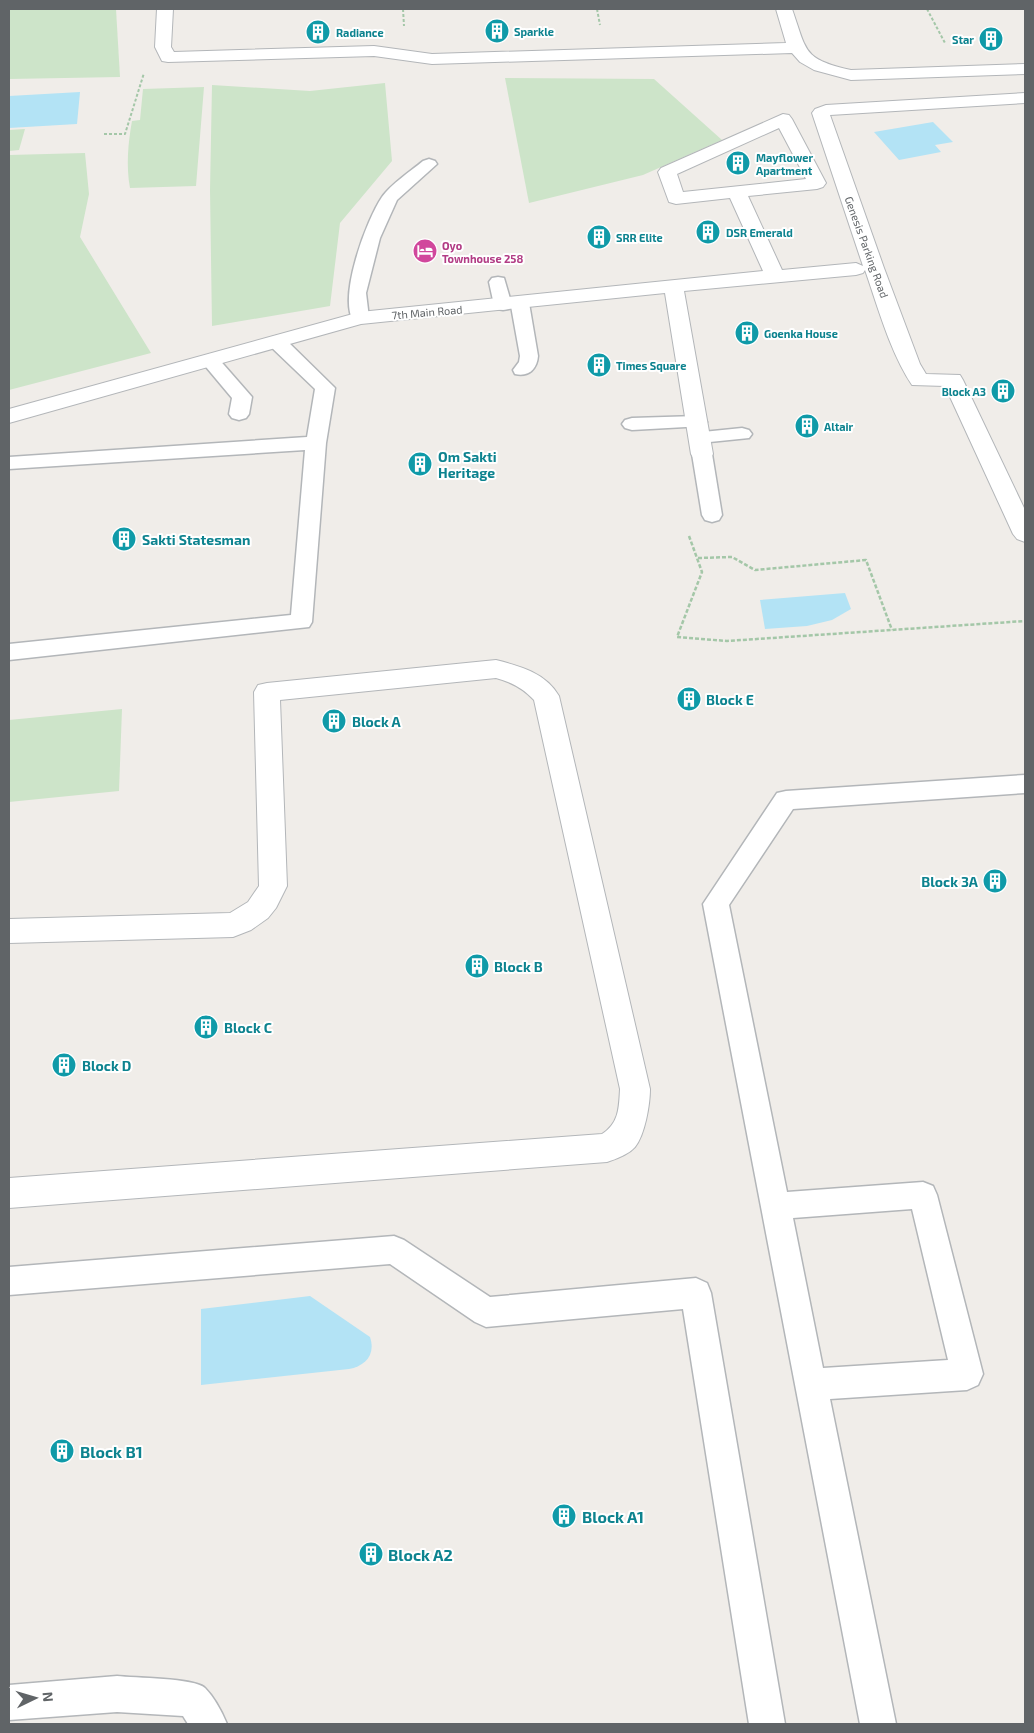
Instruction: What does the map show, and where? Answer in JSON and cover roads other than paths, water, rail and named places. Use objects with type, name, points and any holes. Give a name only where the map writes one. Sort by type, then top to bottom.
[{"type":"street","points":[[165,9],[163,47],[168,57],[374,51],[432,59],[797,48]]},
{"type":"street","points":[[784,9],[797,48],[812,62],[830,70],[851,75],[1025,69]]},
{"type":"street","name":"Genesis Parking Road","points":[[1025,98],[826,110],[821,113],[867,249],[910,364],[920,380],[953,380],[1025,534]]},
{"type":"street","points":[[783,119],[816,183],[737,192],[676,198],[668,172],[783,119]]},
{"type":"street","points":[[737,192],[775,276]]},
{"type":"street","name":"7th Main Road","points":[[9,416],[360,318],[856,269]]},
{"type":"street","points":[[674,288],[700,438]]},
{"type":"street","points":[[9,932],[233,925],[252,917],[267,902],[273,886],[266,692],[496,668],[520,674],[546,696],[635,1089],[634,1109],[624,1137],[607,1148],[9,1194]]},
{"type":"lane","points":[[360,318],[357,292],[371,238],[390,198],[429,164]]},
{"type":"lane","points":[[498,282],[511,304],[529,356],[528,363],[522,370]]},
{"type":"lane","points":[[9,652],[301,622],[316,443],[324,388],[277,342]]},
{"type":"lane","points":[[210,361],[242,397],[239,414]]},
{"type":"lane","points":[[632,424],[700,438],[742,434]]},
{"type":"lane","points":[[700,438],[712,515]]},
{"type":"lane","points":[[9,463],[316,443]]},
{"type":"lane","points":[[878,1724],[716,904],[786,800],[1025,784]]},
{"type":"lane","points":[[775,1206],[923,1195],[967,1374],[811,1385]]},
{"type":"lane","points":[[9,1281],[394,1250],[486,1312],[696,1293],[766,1724]]},
{"type":"lane","points":[[9,1703],[117,1694],[192,1699],[209,1724]]},
{"type":"water","points":[[80,92],[77,124],[9,128],[9,96]]},
{"type":"water","points":[[933,122],[953,142],[935,145],[941,152],[899,160],[874,132]]},
{"type":"water","points":[[845,593],[851,609],[832,620],[807,626],[765,629],[760,600]]},
{"type":"water","points":[[310,1296],[370,1337],[372,1349],[368,1359],[355,1368],[349,1369],[201,1385],[201,1309]]},
{"type":"place","name":"Sparkle","points":[[497,31]]},
{"type":"place","name":"Radiance","points":[[318,32]]},
{"type":"place","name":"Star","points":[[991,39]]},
{"type":"place","name":"Mayflower Apartment","points":[[738,163]]},
{"type":"place","name":"DSR Emerald","points":[[708,232]]},
{"type":"place","name":"SRR Elite","points":[[599,237]]},
{"type":"place","name":"Oyo Townhouse 258","points":[[425,251]]},
{"type":"place","name":"Goenka House","points":[[747,333]]},
{"type":"place","name":"Times Square","points":[[599,365]]},
{"type":"place","name":"Block A3","points":[[1003,391]]},
{"type":"place","name":"Altair","points":[[807,426]]},
{"type":"place","name":"Om Sakti Heritage","points":[[420,464]]},
{"type":"place","name":"Sakti Statesman","points":[[124,539]]},
{"type":"place","name":"Block E","points":[[689,699]]},
{"type":"place","name":"Block A","points":[[334,721]]},
{"type":"place","name":"Block 3A","points":[[995,881]]},
{"type":"place","name":"Block B","points":[[477,966]]},
{"type":"place","name":"Block C","points":[[206,1027]]},
{"type":"place","name":"Block D","points":[[64,1065]]},
{"type":"place","name":"Block B1","points":[[62,1451]]},
{"type":"place","name":"Block A1","points":[[564,1516]]},
{"type":"place","name":"Block A2","points":[[371,1554]]}]
